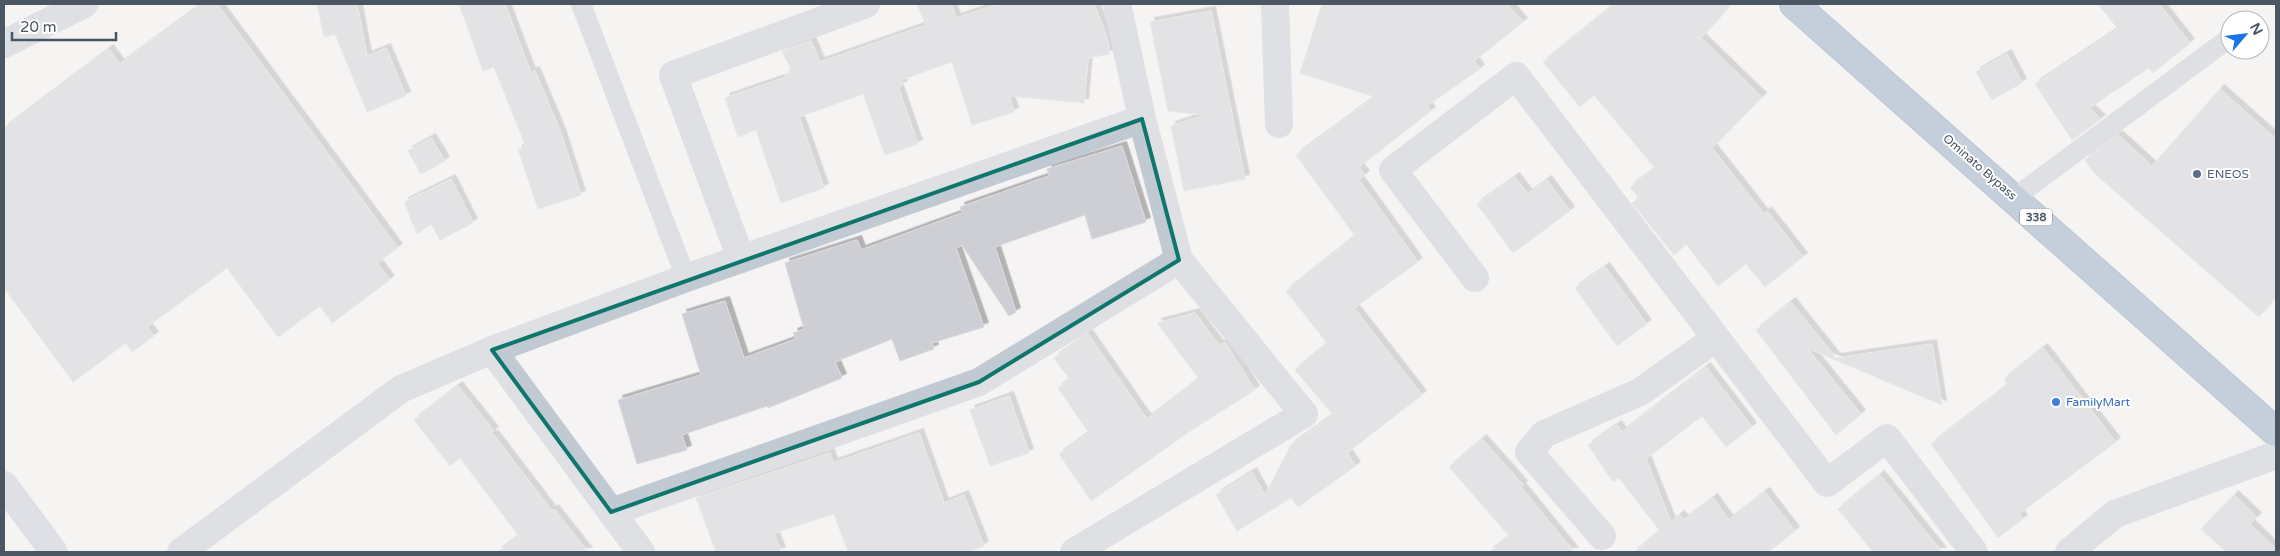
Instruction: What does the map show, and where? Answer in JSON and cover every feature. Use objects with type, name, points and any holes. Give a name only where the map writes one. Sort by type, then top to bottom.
[{"type":"highway","name":"Ominato Bypass","points":[[1794,4],[2276,432]]},
{"type":"street","points":[[4,44],[84,4]]},
{"type":"street","points":[[741,259],[673,74],[866,4]]},
{"type":"street","points":[[1074,552],[1304,414],[1179,260],[1142,119],[1117,4]]},
{"type":"street","points":[[1275,4],[1279,124]]},
{"type":"street","points":[[1475,278],[1393,170],[1516,76],[1827,483],[1887,438],[1974,552]]},
{"type":"street","points":[[182,552],[400,389],[492,350],[686,278],[1142,119]]},
{"type":"street","points":[[611,512],[979,382],[1179,260]]},
{"type":"street","points":[[1602,536],[1529,452],[1544,434],[1640,392],[1716,338]]},
{"type":"street","points":[[492,350],[641,552]]},
{"type":"street","points":[[2068,552],[2115,514],[2276,454]]},
{"type":"street","points":[[4,485],[54,552]]},
{"type":"lane","points":[[581,4],[686,278]]},
{"type":"lane","points":[[2014,198],[2220,45]]},
{"type":"highlighted area","points":[[1142,119],[1179,260],[979,382],[611,512],[492,350]]},
{"type":"building","points":[[202,4],[217,4],[398,248],[377,263],[390,280],[332,323],[320,306],[278,337],[227,268],[147,327],[154,336],[132,352],[126,343],[73,382],[4,288],[4,128],[109,49],[120,64]]},
{"type":"building","points":[[317,4],[357,4],[367,56],[386,48],[406,96],[367,112],[335,34],[324,37]]},
{"type":"building","points":[[459,4],[505,4],[531,73],[535,71],[561,133],[581,195],[538,209],[518,149],[526,147],[494,67],[483,71]]},
{"type":"building","points":[[917,4],[951,4],[956,18],[998,4],[1094,4],[1107,37],[1110,54],[1088,58],[1084,103],[1009,96],[1014,112],[972,125],[952,62],[901,80],[903,85],[898,87],[918,144],[885,155],[863,94],[799,117],[824,188],[781,203],[756,130],[738,137],[725,98],[786,77],[785,74],[792,72],[782,51],[811,41],[820,62],[926,25]]},
{"type":"building","points":[[1322,4],[1507,4],[1523,22],[1474,61],[1480,69],[1427,106],[1431,111],[1359,167],[1365,175],[1359,180],[1418,262],[1354,308],[1422,395],[1347,453],[1356,466],[1298,507],[1291,498],[1237,531],[1216,495],[1252,472],[1265,495],[1291,445],[1333,415],[1295,370],[1327,343],[1286,291],[1355,236],[1296,155],[1375,97],[1300,73]]},
{"type":"building","points":[[1615,4],[1731,4],[1701,38],[1762,97],[1712,148],[1764,214],[1767,211],[1803,257],[1765,287],[1746,264],[1718,286],[1686,244],[1674,255],[1632,203],[1639,198],[1630,187],[1655,168],[1594,95],[1580,107],[1543,62]]},
{"type":"building","points":[[2098,4],[2159,4],[2190,43],[2153,73],[2149,68],[2089,108],[2101,119],[2072,140],[2035,84],[2118,29]]},
{"type":"building","points":[[1211,11],[1245,179],[1184,191],[1171,126],[1204,115],[1168,111],[1150,22]]},
{"type":"building","points":[[2007,54],[2022,83],[1992,100],[1976,72]]},
{"type":"building","points":[[2220,89],[2276,139],[2276,295],[2259,317],[2094,173],[2085,160],[2118,135],[2152,166]]},
{"type":"building","points":[[431,138],[445,161],[421,174],[408,151]]},
{"type":"building","points":[[1122,146],[1146,222],[1092,239],[1085,215],[995,247],[1016,312],[1009,316],[962,245],[956,248],[984,327],[932,343],[934,349],[900,361],[892,339],[835,362],[842,378],[768,408],[767,406],[682,435],[687,450],[637,464],[618,400],[701,375],[682,314],[725,301],[744,358],[796,339],[793,333],[804,329],[785,263],[857,240],[861,250],[962,213],[960,207],[1049,176],[1047,169]]},
{"type":"building","points":[[1515,177],[1528,194],[1547,180],[1570,211],[1513,253],[1477,204]]},
{"type":"building","points":[[451,179],[473,223],[440,240],[431,224],[417,234],[404,202]]},
{"type":"building","points":[[1605,267],[1647,324],[1617,346],[1575,288]]},
{"type":"building","points":[[1791,302],[1836,358],[1932,344],[1942,405],[1807,348],[1861,414],[1836,435],[1756,330]]},
{"type":"building","points":[[1195,313],[1219,345],[1225,342],[1255,390],[1192,430],[1091,501],[1059,454],[1089,433],[1058,388],[1070,380],[1054,358],[1088,334],[1147,419],[1199,379],[1157,323]]},
{"type":"building","points":[[2043,348],[2116,442],[2019,514],[2023,519],[1998,538],[1931,444],[2008,385],[2004,379]]},
{"type":"building","points":[[1706,367],[1752,427],[1726,447],[1702,416],[1646,459],[1671,522],[1680,515],[1684,520],[1713,498],[1729,520],[1765,492],[1795,531],[1768,552],[1634,552],[1660,531],[1619,478],[1613,482],[1588,445],[1617,425],[1622,432]]},
{"type":"building","points":[[458,386],[494,431],[491,433],[492,436],[494,435],[552,511],[554,509],[588,552],[497,552],[519,536],[460,458],[450,466],[414,420]]},
{"type":"building","points":[[1009,396],[1029,453],[990,466],[970,410]]},
{"type":"building","points":[[919,433],[944,503],[964,495],[984,546],[969,552],[848,552],[834,514],[774,533],[781,552],[716,552],[696,498],[830,453],[833,463]]},
{"type":"building","points":[[1482,439],[1523,485],[1521,487],[1574,552],[1489,552],[1509,536],[1449,467]]},
{"type":"building","points":[[1880,475],[1942,552],[1873,552],[1838,509]]},
{"type":"building","points":[[2234,495],[2257,517],[2250,524],[2276,549],[2276,552],[2226,552],[2201,529]]},
{"type":"place","name":"ENEOS","points":[[2197,174]]},
{"type":"place","name":"FamilyMart","points":[[2056,402]]}]
